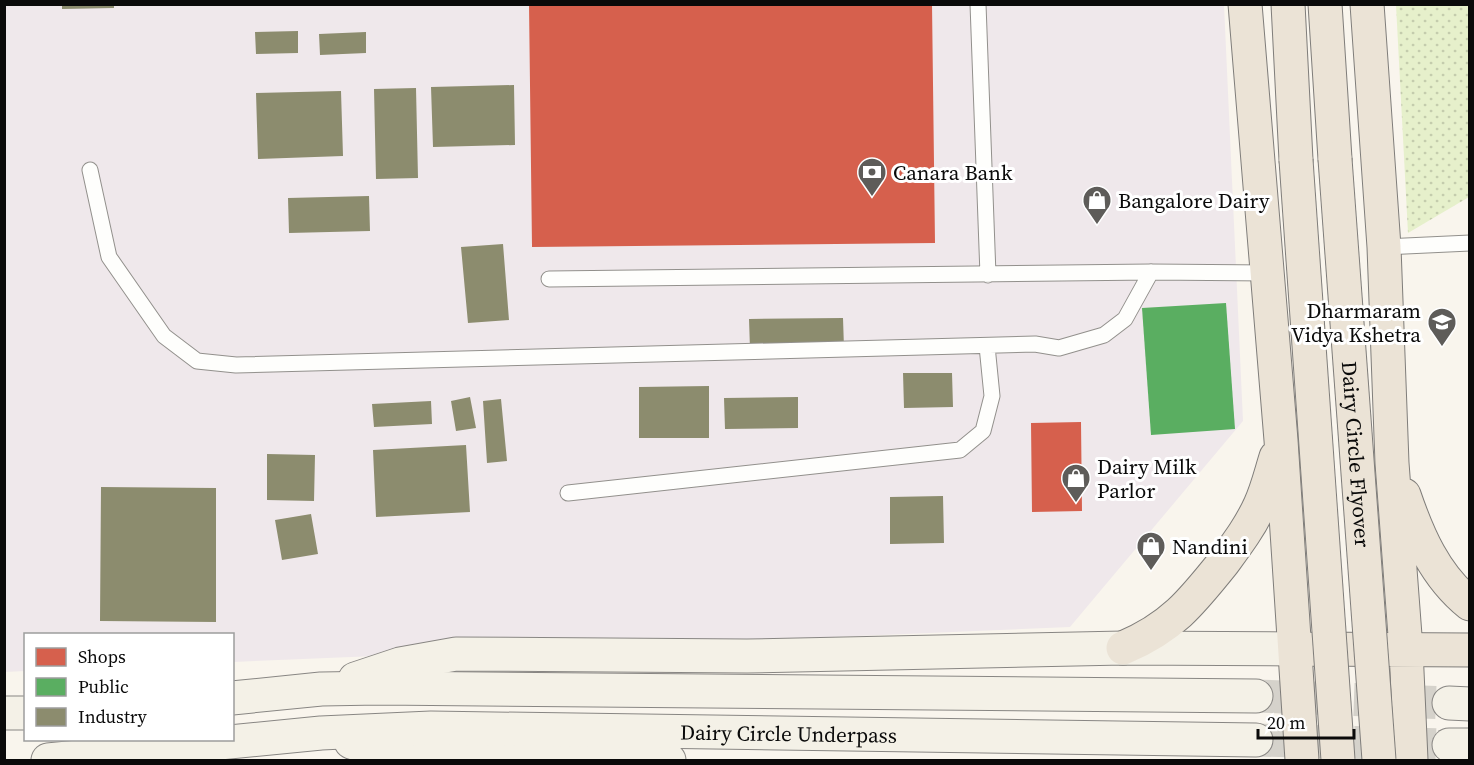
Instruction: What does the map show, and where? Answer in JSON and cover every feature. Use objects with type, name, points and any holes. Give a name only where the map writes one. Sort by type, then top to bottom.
[{"type":"main road","points":[[1245,4],[1281,440],[1302,760]]},
{"type":"main road","name":"Dairy Circle Flyover","points":[[1288,4],[1297,171],[1338,760]]},
{"type":"main road","name":"Dairy Circle Flyover","points":[[1324,4],[1379,760]]},
{"type":"main road","points":[[1367,4],[1384,247],[1392,463],[1406,649],[1411,760]]},
{"type":"main road","points":[[1123,648],[1143,640],[1183,611],[1247,532],[1261,504],[1281,440]]},
{"type":"main road","points":[[1392,463],[1415,526],[1439,573],[1454,591],[1470,603]]},
{"type":"main road","points":[[234,698],[321,689],[400,664],[456,654],[747,656],[1123,648],[1470,650]]},
{"type":"main road","name":"Dairy Circle Underpass","points":[[321,689],[1256,696]]},
{"type":"main road","points":[[4,713],[24,713]]},
{"type":"main road","name":"Dairy Circle Underpass","points":[[48,760],[321,733],[430,728],[1256,740]]},
{"type":"main road","points":[[321,733],[382,752],[439,756],[669,760]]},
{"type":"lane","points":[[978,4],[988,275]]},
{"type":"lane","points":[[90,170],[109,256],[164,336],[197,361],[236,365],[1035,344],[1059,348],[1104,335],[1125,319],[1151,272]]},
{"type":"lane","points":[[1384,247],[1470,243]]},
{"type":"lane","points":[[549,279],[1151,272],[1268,273]]},
{"type":"lane","points":[[568,493],[960,450],[983,431],[992,396],[987,346]]},
{"type":"shaded area","points":[[4,5],[1224,5],[1243,421],[1070,627],[234,662],[234,633],[24,633],[24,671],[5,672]]},
{"type":"green space","points":[[1396,5],[1469,5],[1469,197],[1408,233]]},
{"type":"building: Shops","points":[[529,4],[932,4],[935,243],[532,247]]},
{"type":"building: Shops","points":[[1081,422],[1082,511],[1032,512],[1031,423]]},
{"type":"building: Public","points":[[1226,303],[1235,429],[1151,435],[1142,308]]},
{"type":"building: Industry","points":[[62,4],[114,4],[114,8],[62,9]]},
{"type":"building: Industry","points":[[298,31],[298,53],[256,54],[255,32]]},
{"type":"building: Industry","points":[[366,32],[366,53],[320,55],[319,34]]},
{"type":"building: Industry","points":[[514,85],[515,145],[433,147],[431,87]]},
{"type":"building: Industry","points":[[416,88],[418,178],[376,179],[374,89]]},
{"type":"building: Industry","points":[[341,91],[343,156],[258,159],[256,93]]},
{"type":"building: Industry","points":[[369,196],[370,231],[289,233],[288,198]]},
{"type":"building: Industry","points":[[503,244],[509,320],[468,323],[461,247]]},
{"type":"building: Industry","points":[[843,318],[844,348],[750,349],[749,319]]},
{"type":"building: Industry","points":[[903,373],[952,373],[953,407],[904,408]]},
{"type":"building: Industry","points":[[709,386],[709,438],[639,438],[639,387]]},
{"type":"building: Industry","points":[[470,397],[476,428],[456,431],[451,401]]},
{"type":"building: Industry","points":[[798,397],[798,428],[725,429],[724,398]]},
{"type":"building: Industry","points":[[501,399],[507,461],[487,463],[483,401]]},
{"type":"building: Industry","points":[[431,401],[432,424],[374,427],[372,404]]},
{"type":"building: Industry","points":[[466,445],[470,512],[376,517],[373,450]]},
{"type":"building: Industry","points":[[267,454],[315,455],[314,501],[267,500]]},
{"type":"building: Industry","points":[[101,487],[216,488],[216,622],[100,621]]},
{"type":"building: Industry","points":[[943,496],[944,543],[890,544],[890,497]]},
{"type":"building: Industry","points":[[311,514],[318,554],[282,560],[275,520]]},
{"type":"tunnel","points":[[1256,696],[1449,703]]},
{"type":"tunnel","points":[[1256,740],[1449,745]]},
{"type":"place","name":"Canara Bank","points":[[872,198]]},
{"type":"place","name":"Bangalore Dairy","points":[[1097,226]]},
{"type":"place","name":"Dharmaram Vidya Kshetra","points":[[1442,348]]},
{"type":"place","name":"Dairy Milk Parlor","points":[[1076,504]]},
{"type":"place","name":"Nandini","points":[[1151,572]]}]
